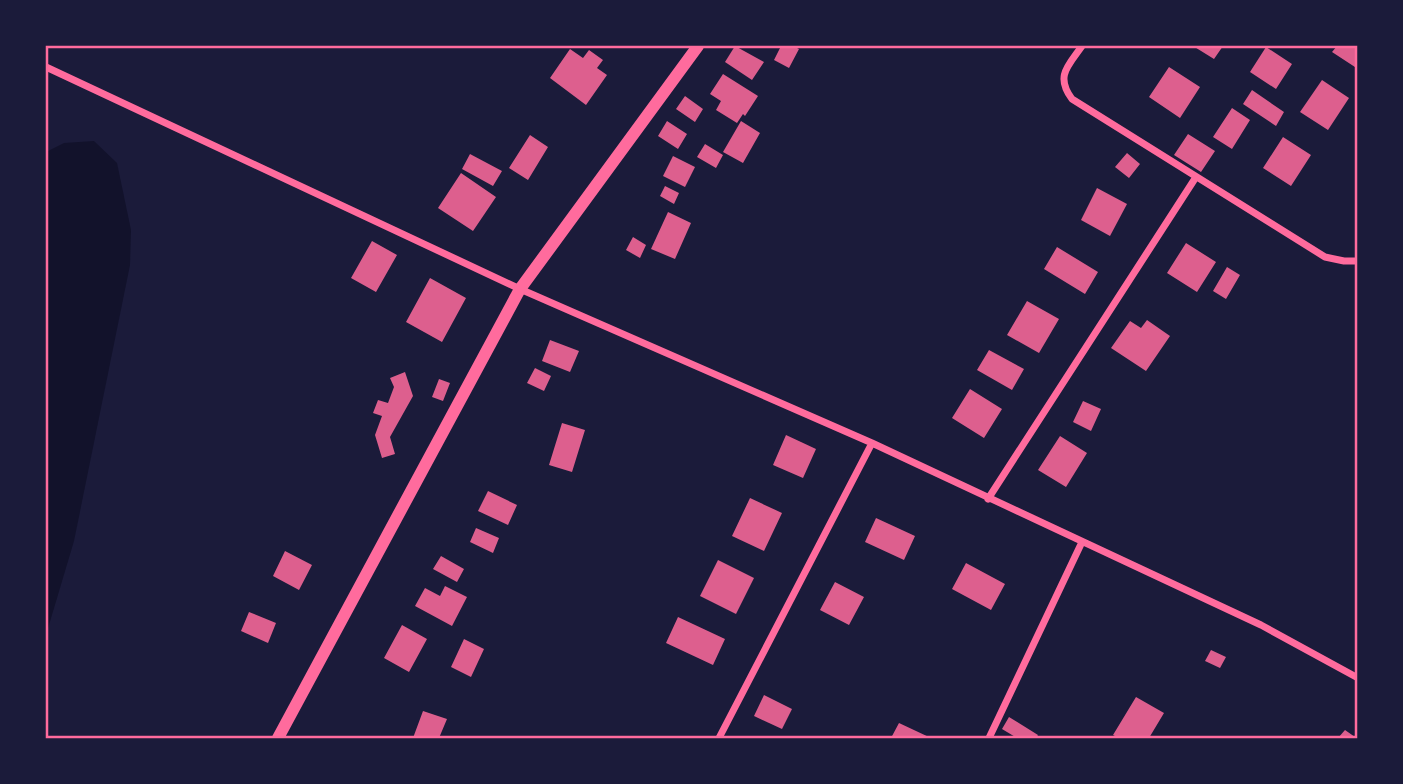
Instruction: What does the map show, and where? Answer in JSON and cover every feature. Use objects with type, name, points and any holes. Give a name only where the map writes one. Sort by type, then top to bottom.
[{"type":"street","points":[[278,738],[520,289],[698,46]]},
{"type":"street","points":[[1082,46],[1064,71],[1063,87],[1072,99],[1325,257],[1357,261]]},
{"type":"street","points":[[46,66],[520,289],[872,443],[1261,625],[1357,678]]},
{"type":"street","points":[[988,499],[1196,177]]},
{"type":"street","points":[[719,738],[872,443]]},
{"type":"street","points":[[989,738],[1082,542]]},
{"type":"shaded area","points":[[94,141],[117,163],[131,230],[130,265],[74,541],[46,635],[46,152],[64,143]]},
{"type":"building","points":[[735,46],[764,62],[752,80],[725,62]]},
{"type":"building","points":[[781,46],[799,49],[789,68],[774,60]]},
{"type":"building","points":[[1193,46],[1223,46],[1214,59]]},
{"type":"building","points":[[1337,46],[1358,46],[1358,69],[1332,52]]},
{"type":"building","points":[[1266,47],[1292,64],[1276,89],[1250,72]]},
{"type":"building","points":[[570,49],[583,58],[589,50],[603,60],[597,68],[607,75],[586,105],[550,78]]},
{"type":"building","points":[[1169,67],[1200,87],[1180,118],[1149,97]]},
{"type":"building","points":[[723,74],[758,96],[737,123],[716,110],[721,101],[710,94]]},
{"type":"building","points":[[1322,80],[1349,98],[1328,130],[1300,112]]},
{"type":"building","points":[[1252,90],[1284,112],[1276,126],[1243,104]]},
{"type":"building","points":[[685,96],[703,109],[695,122],[676,109]]},
{"type":"building","points":[[1232,108],[1250,120],[1232,149],[1213,137]]},
{"type":"building","points":[[667,121],[687,134],[678,149],[658,136]]},
{"type":"building","points":[[741,121],[760,133],[743,163],[723,152]]},
{"type":"building","points":[[1188,134],[1215,151],[1201,172],[1174,155]]},
{"type":"building","points":[[530,135],[548,147],[528,180],[509,168]]},
{"type":"building","points":[[1283,137],[1311,155],[1291,186],[1263,168]]},
{"type":"building","points":[[705,144],[723,155],[716,168],[697,157]]},
{"type":"building","points":[[1127,153],[1140,164],[1129,178],[1115,167]]},
{"type":"building","points":[[470,154],[502,171],[493,186],[462,169]]},
{"type":"building","points":[[673,156],[695,167],[685,187],[663,176]]},
{"type":"building","points":[[461,173],[496,197],[473,231],[438,208]]},
{"type":"building","points":[[665,186],[679,193],[674,204],[660,196]]},
{"type":"building","points":[[1097,188],[1127,204],[1110,236],[1081,220]]},
{"type":"building","points":[[668,212],[691,223],[675,259],[651,249]]},
{"type":"building","points":[[633,237],[646,245],[640,258],[626,250]]},
{"type":"building","points":[[372,241],[397,255],[376,292],[351,278]]},
{"type":"building","points":[[1186,243],[1216,262],[1197,292],[1167,273]]},
{"type":"building","points":[[1057,247],[1098,272],[1085,294],[1044,269]]},
{"type":"building","points":[[1227,267],[1240,275],[1226,299],[1213,291]]},
{"type":"building","points":[[430,278],[466,298],[442,342],[406,322]]},
{"type":"building","points":[[1027,301],[1059,319],[1039,353],[1007,335]]},
{"type":"building","points":[[1147,320],[1170,336],[1146,371],[1111,348],[1130,321],[1141,328]]},
{"type":"building","points":[[550,340],[579,351],[570,372],[542,361]]},
{"type":"building","points":[[989,350],[1024,369],[1012,390],[977,370]]},
{"type":"building","points":[[535,368],[551,376],[544,391],[527,383]]},
{"type":"building","points":[[405,372],[413,396],[390,437],[395,454],[382,458],[375,435],[382,416],[373,413],[378,400],[388,403],[394,387],[390,378]]},
{"type":"building","points":[[439,379],[450,383],[443,401],[432,397]]},
{"type":"building","points":[[970,389],[1002,409],[984,438],[952,418]]},
{"type":"building","points":[[1083,401],[1101,409],[1091,431],[1073,422]]},
{"type":"building","points":[[562,423],[585,430],[572,472],[549,465]]},
{"type":"building","points":[[786,435],[816,449],[803,478],[773,465]]},
{"type":"building","points":[[1060,436],[1087,453],[1066,487],[1038,470]]},
{"type":"building","points":[[488,491],[517,505],[508,525],[478,511]]},
{"type":"building","points":[[750,498],[782,513],[764,551],[732,536]]},
{"type":"building","points":[[876,518],[915,536],[904,560],[865,542]]},
{"type":"building","points":[[476,528],[499,538],[493,553],[470,542]]},
{"type":"building","points":[[285,551],[312,565],[299,590],[273,576]]},
{"type":"building","points":[[441,556],[464,569],[457,582],[433,569]]},
{"type":"building","points":[[718,560],[754,578],[736,614],[700,596]]},
{"type":"building","points":[[966,563],[1005,584],[991,610],[952,589]]},
{"type":"building","points":[[835,582],[864,597],[849,625],[820,610]]},
{"type":"building","points":[[445,586],[467,597],[452,626],[415,606],[425,588],[440,596]]},
{"type":"building","points":[[249,612],[276,623],[268,643],[241,631]]},
{"type":"building","points":[[678,617],[725,639],[713,665],[666,643]]},
{"type":"building","points":[[402,625],[427,639],[409,672],[384,658]]},
{"type":"building","points":[[464,639],[484,649],[471,677],[451,667]]},
{"type":"building","points":[[1211,650],[1226,657],[1220,668],[1205,661]]},
{"type":"building","points":[[764,695],[792,709],[782,729],[754,716]]},
{"type":"building","points":[[1136,697],[1164,713],[1149,738],[1119,738],[1113,735]]},
{"type":"building","points":[[423,711],[447,719],[439,738],[413,738]]},
{"type":"building","points":[[1009,717],[1038,735],[1036,738],[1017,738],[1002,729]]},
{"type":"building","points":[[899,723],[931,738],[891,738]]},
{"type":"building","points":[[1345,730],[1355,737],[1338,738]]}]
